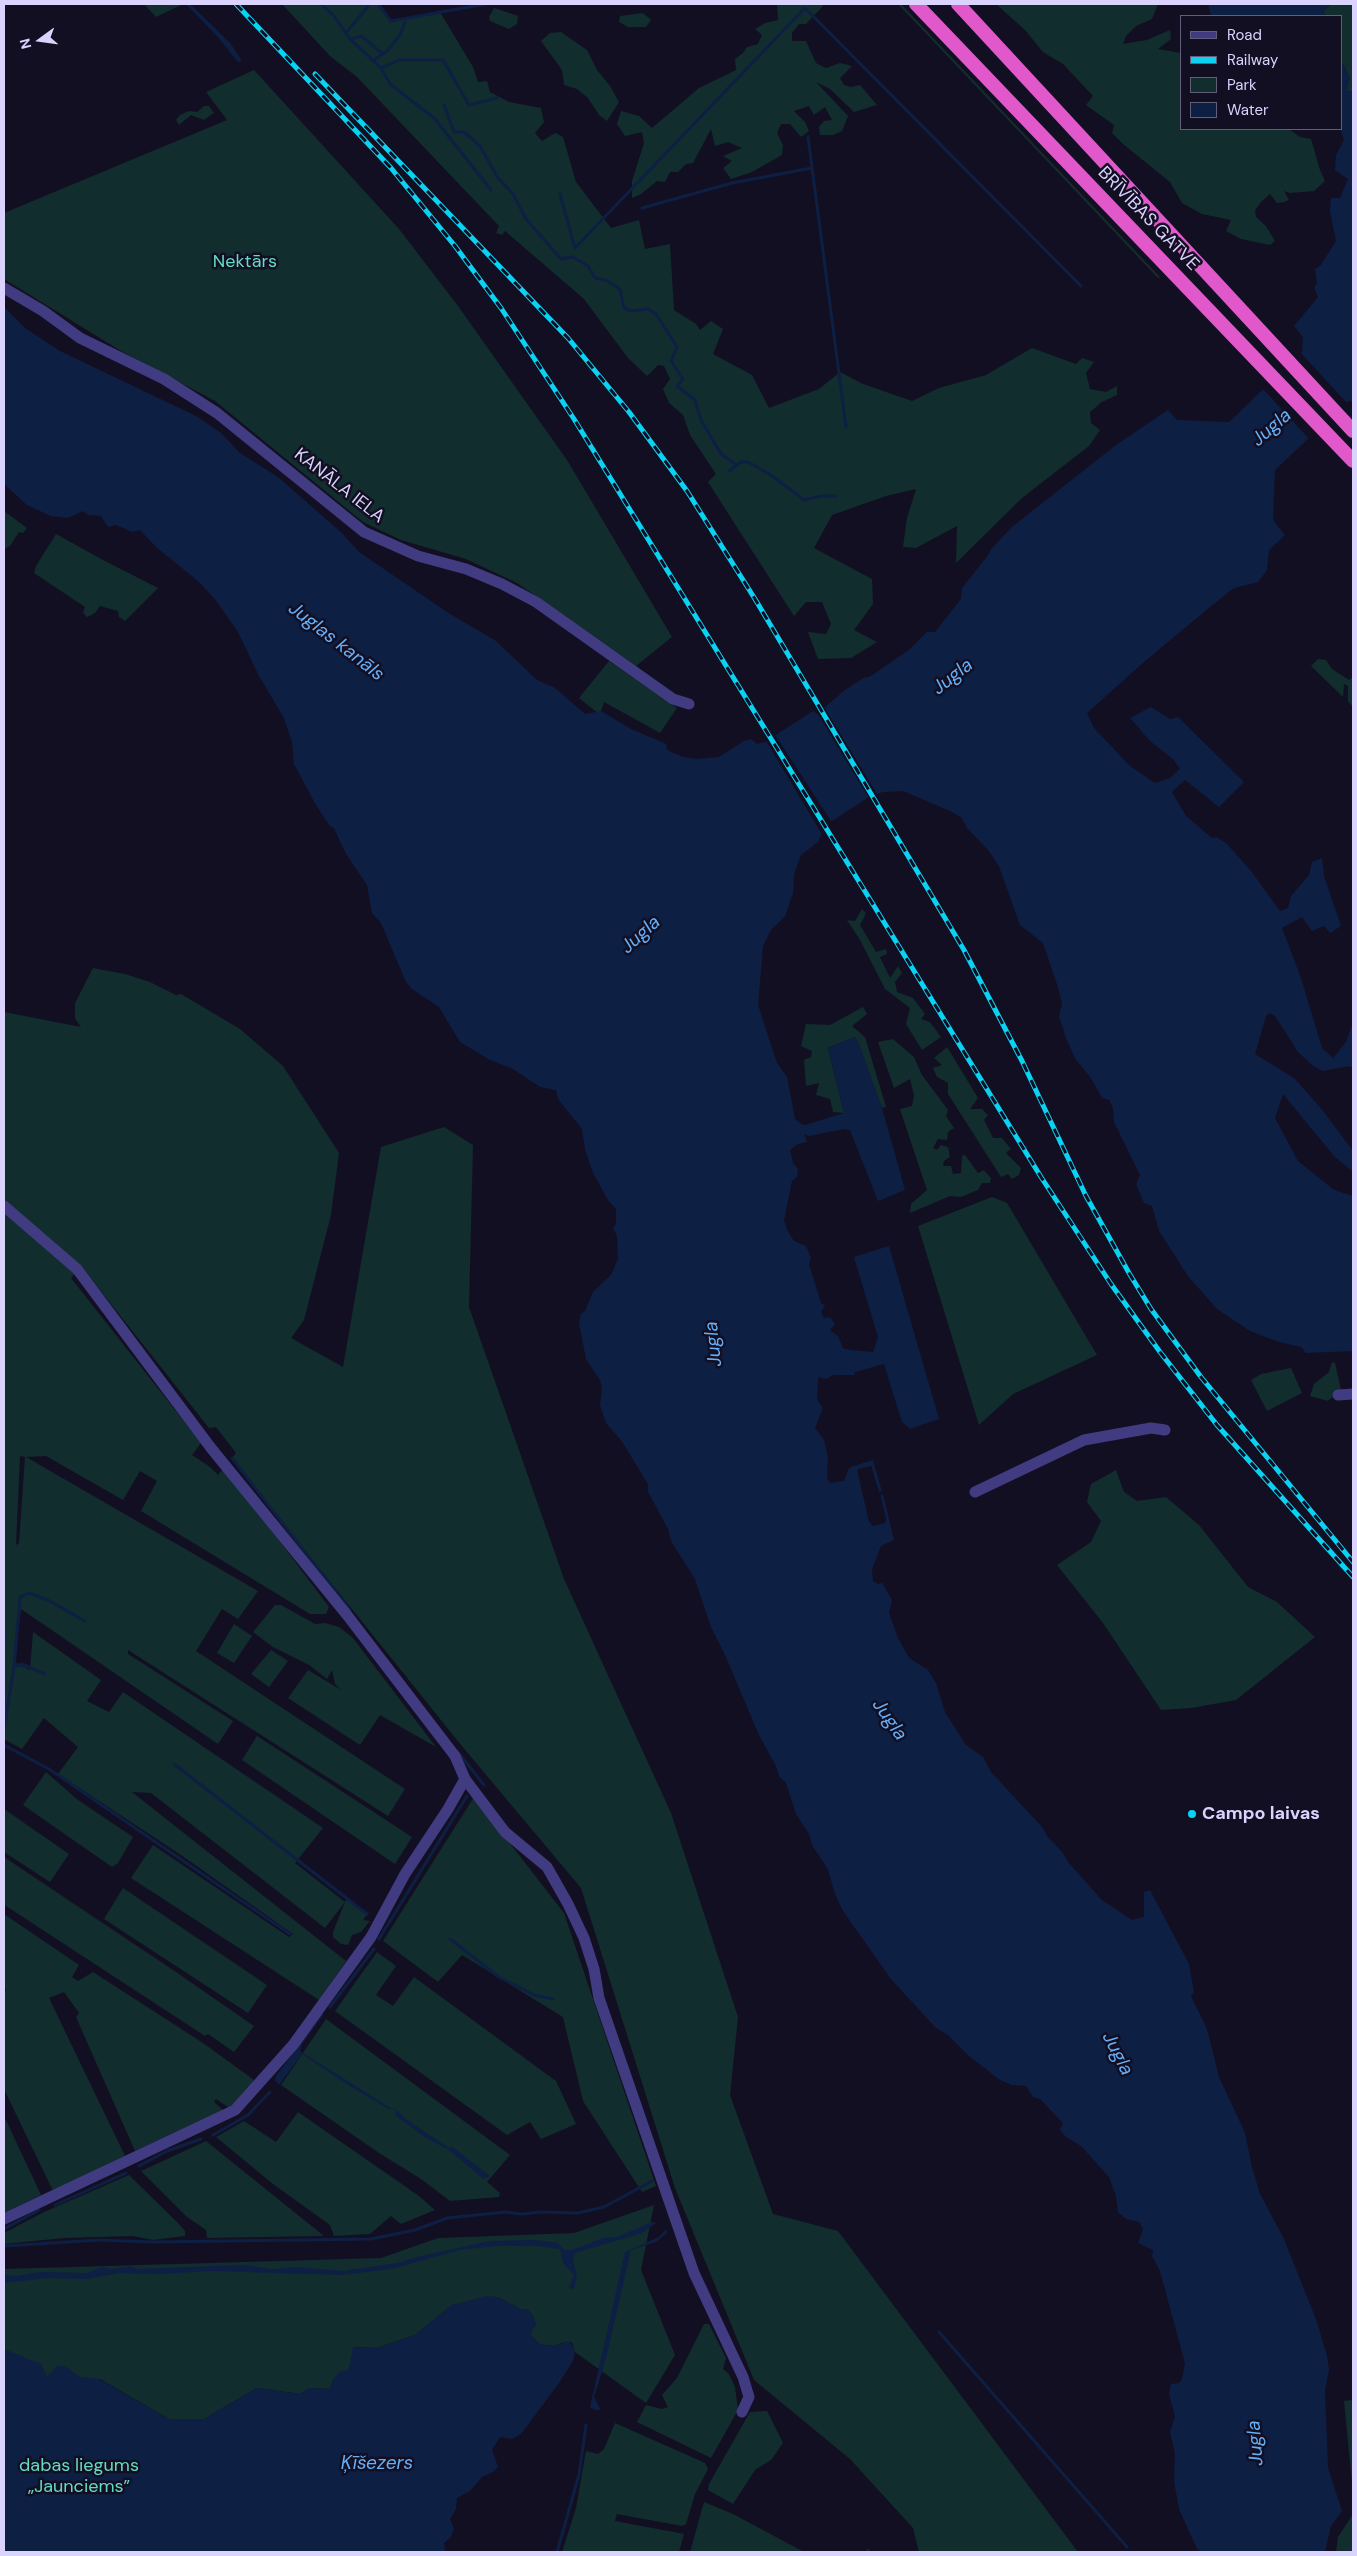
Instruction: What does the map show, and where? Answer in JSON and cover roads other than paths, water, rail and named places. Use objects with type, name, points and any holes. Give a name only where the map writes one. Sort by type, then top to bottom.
[{"type":"highway","name":"BRĪVĪBAS GATVE","points":[[916,4],[1353,462]]},
{"type":"highway","name":"BRĪVĪBAS GATVE","points":[[958,4],[1288,363],[1353,431]]},
{"type":"street","name":"KANĀLA IELA","points":[[4,288],[43,311],[80,338],[164,379],[217,413],[364,532],[418,556],[466,569],[502,584],[536,602],[666,694],[689,704]]},
{"type":"street","points":[[4,1206],[77,1269],[211,1448],[347,1615],[455,1756],[466,1779],[505,1832],[546,1867],[568,1904],[584,1938],[594,1969],[599,1998],[694,2273],[743,2377],[749,2397],[742,2412]]},
{"type":"street","points":[[1338,1395],[1353,1394]]},
{"type":"street","points":[[975,1492],[1084,1440],[1151,1428],[1166,1430]]},
{"type":"street","points":[[4,2219],[235,2110],[293,2045],[371,1936],[405,1874],[466,1779]]},
{"type":"water","points":[[186,4],[190,4],[230,43],[242,61],[238,62],[217,36]]},
{"type":"water","points":[[1208,4],[1332,4],[1323,11],[1325,15],[1211,15]]},
{"type":"water","points":[[1342,65],[1350,78],[1347,91],[1353,91],[1353,401],[1348,401],[1275,470],[1273,520],[1285,535],[1269,550],[1267,570],[1258,582],[1234,588],[1144,662],[1087,713],[1094,728],[1130,766],[1155,783],[1170,778],[1180,769],[1174,760],[1150,741],[1130,718],[1151,707],[1170,719],[1178,717],[1244,782],[1219,807],[1185,780],[1172,792],[1186,816],[1212,838],[1216,837],[1226,843],[1251,871],[1280,911],[1288,908],[1291,896],[1309,875],[1312,862],[1322,858],[1324,876],[1341,926],[1330,933],[1324,926],[1312,931],[1302,917],[1282,928],[1301,978],[1322,1048],[1333,1058],[1346,1042],[1353,1023],[1353,1068],[1350,1066],[1322,1071],[1312,1065],[1298,1052],[1275,1016],[1270,1013],[1266,1016],[1255,1054],[1294,1078],[1320,1107],[1353,1151],[1353,1172],[1334,1156],[1283,1094],[1275,1118],[1298,1161],[1334,1190],[1353,1196],[1353,1351],[1306,1353],[1301,1347],[1279,1342],[1250,1331],[1217,1309],[1188,1276],[1159,1231],[1152,1206],[1144,1203],[1136,1184],[1140,1175],[1114,1122],[1113,1108],[1109,1100],[1102,1098],[1091,1078],[1076,1060],[1066,1038],[1059,1016],[1062,1003],[1043,943],[1020,925],[999,866],[989,851],[967,828],[962,818],[950,811],[903,791],[883,792],[869,797],[832,821],[822,833],[818,842],[801,855],[794,874],[793,893],[785,916],[771,930],[763,946],[758,1005],[777,1063],[787,1077],[795,1119],[801,1124],[805,1125],[844,1113],[828,1048],[855,1037],[858,1041],[882,1108],[905,1190],[878,1201],[850,1130],[844,1129],[809,1136],[804,1134],[807,1142],[798,1144],[790,1150],[793,1163],[798,1169],[797,1177],[792,1181],[784,1220],[787,1230],[794,1241],[806,1246],[811,1258],[809,1264],[821,1303],[825,1305],[821,1312],[824,1318],[830,1317],[835,1324],[830,1330],[838,1336],[843,1348],[850,1350],[873,1352],[878,1337],[854,1257],[889,1246],[939,1419],[910,1429],[902,1422],[884,1364],[855,1372],[854,1375],[833,1375],[826,1379],[818,1377],[817,1400],[823,1408],[815,1428],[824,1440],[828,1458],[827,1479],[830,1483],[844,1481],[851,1467],[873,1460],[882,1492],[879,1493],[871,1466],[858,1470],[869,1521],[873,1526],[885,1523],[886,1518],[880,1494],[883,1494],[894,1540],[881,1546],[872,1569],[873,1581],[878,1584],[882,1583],[892,1600],[889,1613],[898,1638],[909,1658],[928,1670],[936,1683],[945,1712],[966,1745],[983,1757],[991,1772],[1042,1827],[1068,1862],[1102,1900],[1132,1920],[1144,1917],[1144,1892],[1150,1890],[1189,1964],[1194,1992],[1191,1996],[1207,2029],[1219,2077],[1245,2133],[1260,2194],[1284,2239],[1317,2322],[1327,2356],[1329,2370],[1325,2390],[1328,2468],[1342,2511],[1331,2526],[1325,2552],[1202,2552],[1197,2549],[1179,2509],[1174,2481],[1175,2454],[1170,2432],[1175,2416],[1169,2394],[1171,2384],[1179,2383],[1182,2379],[1185,2363],[1160,2271],[1152,2256],[1153,2250],[1138,2243],[1143,2229],[1139,2222],[1126,2219],[1118,2212],[1116,2196],[1109,2177],[1081,2146],[1066,2137],[1060,2130],[1063,2123],[1040,2099],[1033,2097],[1026,2086],[1012,2085],[1000,2080],[969,2056],[949,2036],[935,2027],[891,1979],[843,1911],[835,1894],[828,1869],[812,1845],[809,1834],[796,1814],[786,1783],[779,1776],[776,1766],[758,1733],[726,1657],[711,1627],[695,1579],[671,1541],[668,1529],[648,1492],[648,1484],[621,1440],[606,1423],[600,1405],[602,1388],[600,1380],[586,1359],[579,1323],[581,1314],[585,1311],[593,1292],[611,1275],[618,1259],[617,1236],[613,1228],[616,1224],[616,1209],[608,1200],[593,1173],[585,1149],[582,1129],[558,1099],[556,1090],[540,1087],[513,1069],[490,1060],[460,1042],[439,1007],[412,989],[406,982],[381,923],[372,913],[367,885],[345,852],[334,828],[329,825],[316,805],[294,764],[292,742],[284,718],[259,676],[238,632],[215,599],[198,581],[156,547],[140,530],[132,532],[116,525],[108,527],[101,516],[88,515],[83,511],[68,518],[51,516],[27,505],[4,484],[4,307],[25,328],[60,351],[198,417],[221,433],[240,453],[278,477],[342,533],[359,552],[447,612],[496,641],[537,680],[555,688],[585,714],[601,711],[631,729],[666,744],[667,750],[683,757],[697,759],[719,757],[744,741],[751,739],[757,744],[765,742],[813,711],[817,714],[845,690],[865,677],[867,678],[874,674],[910,649],[927,632],[935,632],[961,599],[962,588],[991,549],[1012,527],[1116,445],[1168,410],[1177,420],[1229,422],[1302,352],[1303,337],[1294,326],[1318,297],[1314,288],[1317,283],[1315,269],[1321,265],[1336,241],[1330,211],[1331,198],[1340,198],[1348,179],[1335,170],[1336,155],[1344,140],[1340,130],[1342,130]]},
{"type":"water","points":[[322,2014],[324,2014],[302,2044],[300,2051],[389,2107],[397,2110],[406,2119],[449,2148],[451,2146],[490,2176],[484,2179],[447,2149],[423,2136],[395,2115],[397,2111],[391,2108],[390,2110],[348,2085],[302,2054],[279,2085],[275,2080],[276,2076]]},
{"type":"water","points":[[652,2222],[656,2223],[642,2233],[575,2253],[573,2260],[577,2276],[574,2289],[569,2288],[574,2275],[563,2263],[560,2249],[538,2246],[496,2246],[460,2250],[391,2269],[342,2275],[213,2271],[158,2274],[120,2273],[86,2279],[48,2278],[4,2283],[4,2275],[16,2276],[40,2272],[86,2273],[101,2267],[112,2269],[130,2266],[137,2269],[245,2265],[272,2269],[298,2267],[343,2271],[398,2263],[489,2241],[536,2240],[558,2243],[564,2250],[572,2250],[603,2238],[617,2237]]},
{"type":"water","points":[[666,2229],[667,2233],[656,2242],[631,2250],[606,2359],[594,2397],[601,2410],[595,2410],[590,2407],[625,2252],[659,2237]]},
{"type":"water","name":"Ķīšezers","points":[[487,2296],[498,2297],[520,2309],[526,2309],[532,2314],[536,2324],[530,2334],[539,2344],[554,2346],[570,2341],[575,2352],[573,2361],[559,2383],[521,2434],[512,2439],[501,2437],[498,2440],[492,2450],[498,2467],[493,2472],[482,2477],[470,2491],[457,2498],[456,2509],[450,2519],[454,2528],[451,2537],[444,2543],[445,2552],[4,2552],[4,2349],[41,2364],[47,2377],[57,2366],[65,2366],[80,2377],[99,2379],[169,2419],[204,2419],[257,2388],[300,2394],[309,2388],[330,2389],[334,2378],[339,2372],[349,2370],[353,2347],[377,2348],[415,2335],[452,2305]]},
{"type":"waterway","points":[[321,4],[334,16],[350,39],[381,68],[390,84],[434,118],[491,190]]},
{"type":"waterway","points":[[346,33],[370,4]]},
{"type":"waterway","points":[[378,4],[391,21],[486,4]]},
{"type":"waterway","points":[[560,194],[575,248],[805,8],[1081,286]]},
{"type":"waterway","points":[[373,61],[388,50],[400,35],[405,22]]},
{"type":"waterway","points":[[351,39],[361,36],[383,54]]},
{"type":"waterway","points":[[381,68],[399,60],[443,60],[469,105],[497,98]]},
{"type":"waterway","points":[[444,105],[454,132],[464,132],[480,146],[498,178],[513,194],[526,219],[561,259],[573,257],[588,266],[595,278],[606,280],[620,289],[624,308],[631,311],[648,309],[656,314],[677,347],[671,361],[683,379],[677,386],[695,400],[701,420],[721,454],[735,464]]},
{"type":"waterway","points":[[808,137],[846,427]]},
{"type":"waterway","points":[[642,208],[732,183],[812,168]]},
{"type":"waterway","points":[[729,471],[741,462],[748,462],[771,475],[804,500],[821,496],[836,496]]},
{"type":"waterway","points":[[232,1458],[350,1610]]},
{"type":"waterway","points":[[14,1667],[20,1597],[29,1593],[48,1600],[85,1621]]},
{"type":"waterway","points":[[4,1730],[14,1667],[22,1664],[45,1674]]},
{"type":"waterway","points":[[4,1745],[49,1769],[290,1934]]},
{"type":"waterway","points":[[458,1752],[484,1785]]},
{"type":"waterway","points":[[174,1764],[367,1914]]},
{"type":"waterway","points":[[379,1939],[467,1796]]},
{"type":"waterway","points":[[450,1939],[499,1977],[534,1995],[553,1999]]},
{"type":"waterway","points":[[330,2007],[374,1949]]},
{"type":"waterway","points":[[213,2135],[248,2115],[270,2092]]},
{"type":"waterway","points":[[139,2166],[167,2151],[201,2139]]},
{"type":"waterway","points":[[55,2205],[126,2173]]},
{"type":"waterway","points":[[4,2246],[99,2240],[152,2242],[371,2239],[415,2230],[447,2218],[505,2212],[522,2214],[540,2212],[578,2213],[604,2207],[652,2181]]},
{"type":"waterway","points":[[4,2229],[39,2210]]},
{"type":"waterway","points":[[939,2332],[1127,2547]]},
{"type":"waterway","points":[[557,2552],[579,2475],[586,2425]]},
{"type":"railway","points":[[236,4],[391,168],[455,246],[501,308],[574,419],[1041,1177],[1111,1284],[1160,1352],[1217,1425],[1353,1577]]},
{"type":"railway","points":[[315,74],[568,338],[629,412],[687,491],[755,599],[964,950],[1022,1061],[1086,1196],[1151,1309],[1201,1377],[1353,1562]]},
{"type":"place","name":"Campo laivas","points":[[1192,1814]]},
{"type":"park label","name":"Nektārs","points":[[245,262]]},
{"type":"park label","name":"dabas liegums „Jaunciems”","points":[[79,2476]]},
{"type":"water label","name":"Jugla","points":[[1272,428]]},
{"type":"water label","name":"Juglas kanāls","points":[[336,642]]},
{"type":"water label","name":"Jugla","points":[[953,677]]},
{"type":"water label","name":"Jugla","points":[[641,935]]},
{"type":"water label","name":"Jugla","points":[[714,1344]]},
{"type":"water label","name":"Jugla","points":[[889,1720]]},
{"type":"water label","name":"Jugla","points":[[1117,2054]]},
{"type":"water label","name":"Jugla","points":[[1256,2443]]}]
